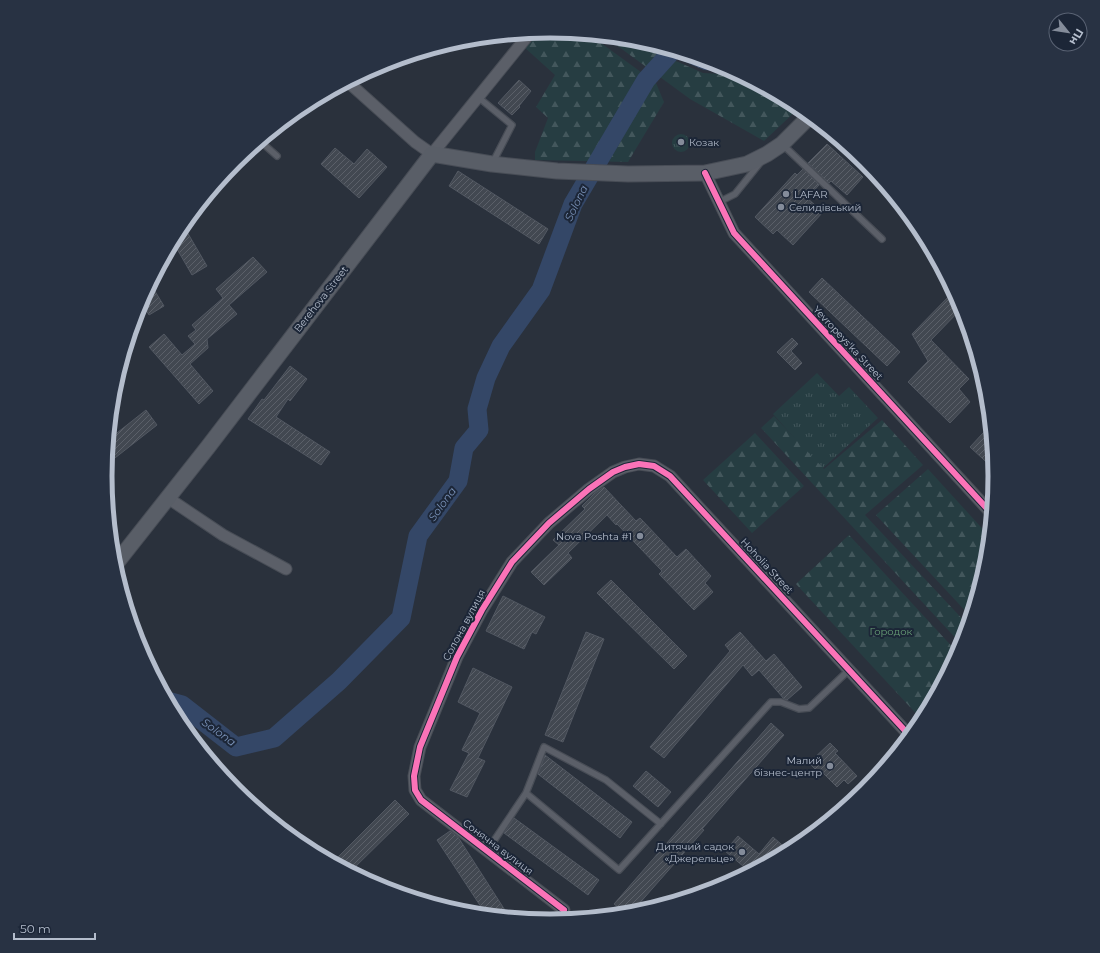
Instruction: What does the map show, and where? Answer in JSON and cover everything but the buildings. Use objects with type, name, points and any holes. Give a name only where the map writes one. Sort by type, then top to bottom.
[{"type":"main road","points":[[432,154],[492,164],[558,171],[628,174],[705,174],[747,164],[767,154],[782,144],[806,120]]},
{"type":"main road","name":"Berehova Street","points":[[119,559],[432,154]]},
{"type":"street","name":"Berehova Street","points":[[432,154],[525,39]]},
{"type":"street","points":[[352,85],[415,142],[432,154]]},
{"type":"street","name":"Yevropeysʹka Street","points":[[705,174],[734,233],[988,509]]},
{"type":"street","name":"Hoholia Street","points":[[589,489],[613,472],[625,467],[639,464],[654,466],[670,476],[906,732]]},
{"type":"street","name":"Солона вулиця","points":[[421,800],[415,790],[414,776],[420,747],[457,657],[482,610],[512,562],[549,523],[589,489]]},
{"type":"street","points":[[168,498],[223,535],[286,569]]},
{"type":"street","name":"Сонячна вулиця","points":[[421,800],[564,910]]},
{"type":"lane","points":[[478,97],[512,125],[492,164]]},
{"type":"lane","points":[[782,144],[882,239]]},
{"type":"lane","points":[[264,145],[277,156]]},
{"type":"lane","points":[[719,202],[735,194],[767,154]]},
{"type":"lane","points":[[526,793],[618,870],[771,702],[781,702],[799,709],[809,708],[849,670]]},
{"type":"lane","points":[[487,851],[526,793],[544,747],[606,780],[660,824]]},
{"type":"lane","points":[[560,915],[564,910]]},
{"type":"green space","points":[[531,39],[579,39],[598,41],[656,83],[664,102],[628,162],[535,160],[535,152],[548,118],[536,107],[555,75],[524,47]]},
{"type":"green space","points":[[613,43],[651,50],[703,73],[725,74],[744,83],[794,112],[764,141],[690,99]]},
{"type":"green space","points":[[681,134],[687,137],[690,143],[687,149],[681,152],[675,149],[672,143],[675,137]]},
{"type":"green space","points":[[817,373],[839,396],[849,387],[878,418],[822,469],[773,414]]},
{"type":"green space","points":[[774,416],[824,469],[882,420],[923,465],[865,515],[964,620],[957,639],[761,428]]},
{"type":"green space","points":[[755,433],[804,486],[752,533],[703,480]]},
{"type":"green space","points":[[928,469],[985,532],[974,590],[967,612],[876,515]]},
{"type":"green space","name":"Городок","points":[[849,535],[953,648],[930,696],[918,715],[796,584]]},
{"type":"water","points":[[669,55],[718,71],[704,70]]},
{"type":"waterway","name":"Solona","points":[[174,703],[182,705],[236,747],[274,738],[339,681],[401,618],[418,536],[458,481],[464,448],[479,430],[477,409],[486,378],[501,346],[541,290],[573,204],[646,80],[669,55]]},
{"type":"cycle path","points":[[705,173],[734,233],[988,509]]},
{"type":"cycle path","points":[[564,910],[421,800],[415,790],[414,776],[420,747],[457,657],[482,610],[512,562],[549,523],[589,489],[613,472],[625,467],[639,464],[654,466],[670,476],[906,732]]},
{"type":"place","name":"Козак","points":[[681,142]]},
{"type":"place","name":"LAFAR","points":[[786,194]]},
{"type":"place","name":"Селидівський","points":[[781,207]]},
{"type":"place","name":"Nova Poshta #1","points":[[640,536]]},
{"type":"place","name":"Малий бізнес-центр","points":[[830,766]]},
{"type":"place","name":"Дитячий садок «Джерельце»","points":[[742,852]]}]
